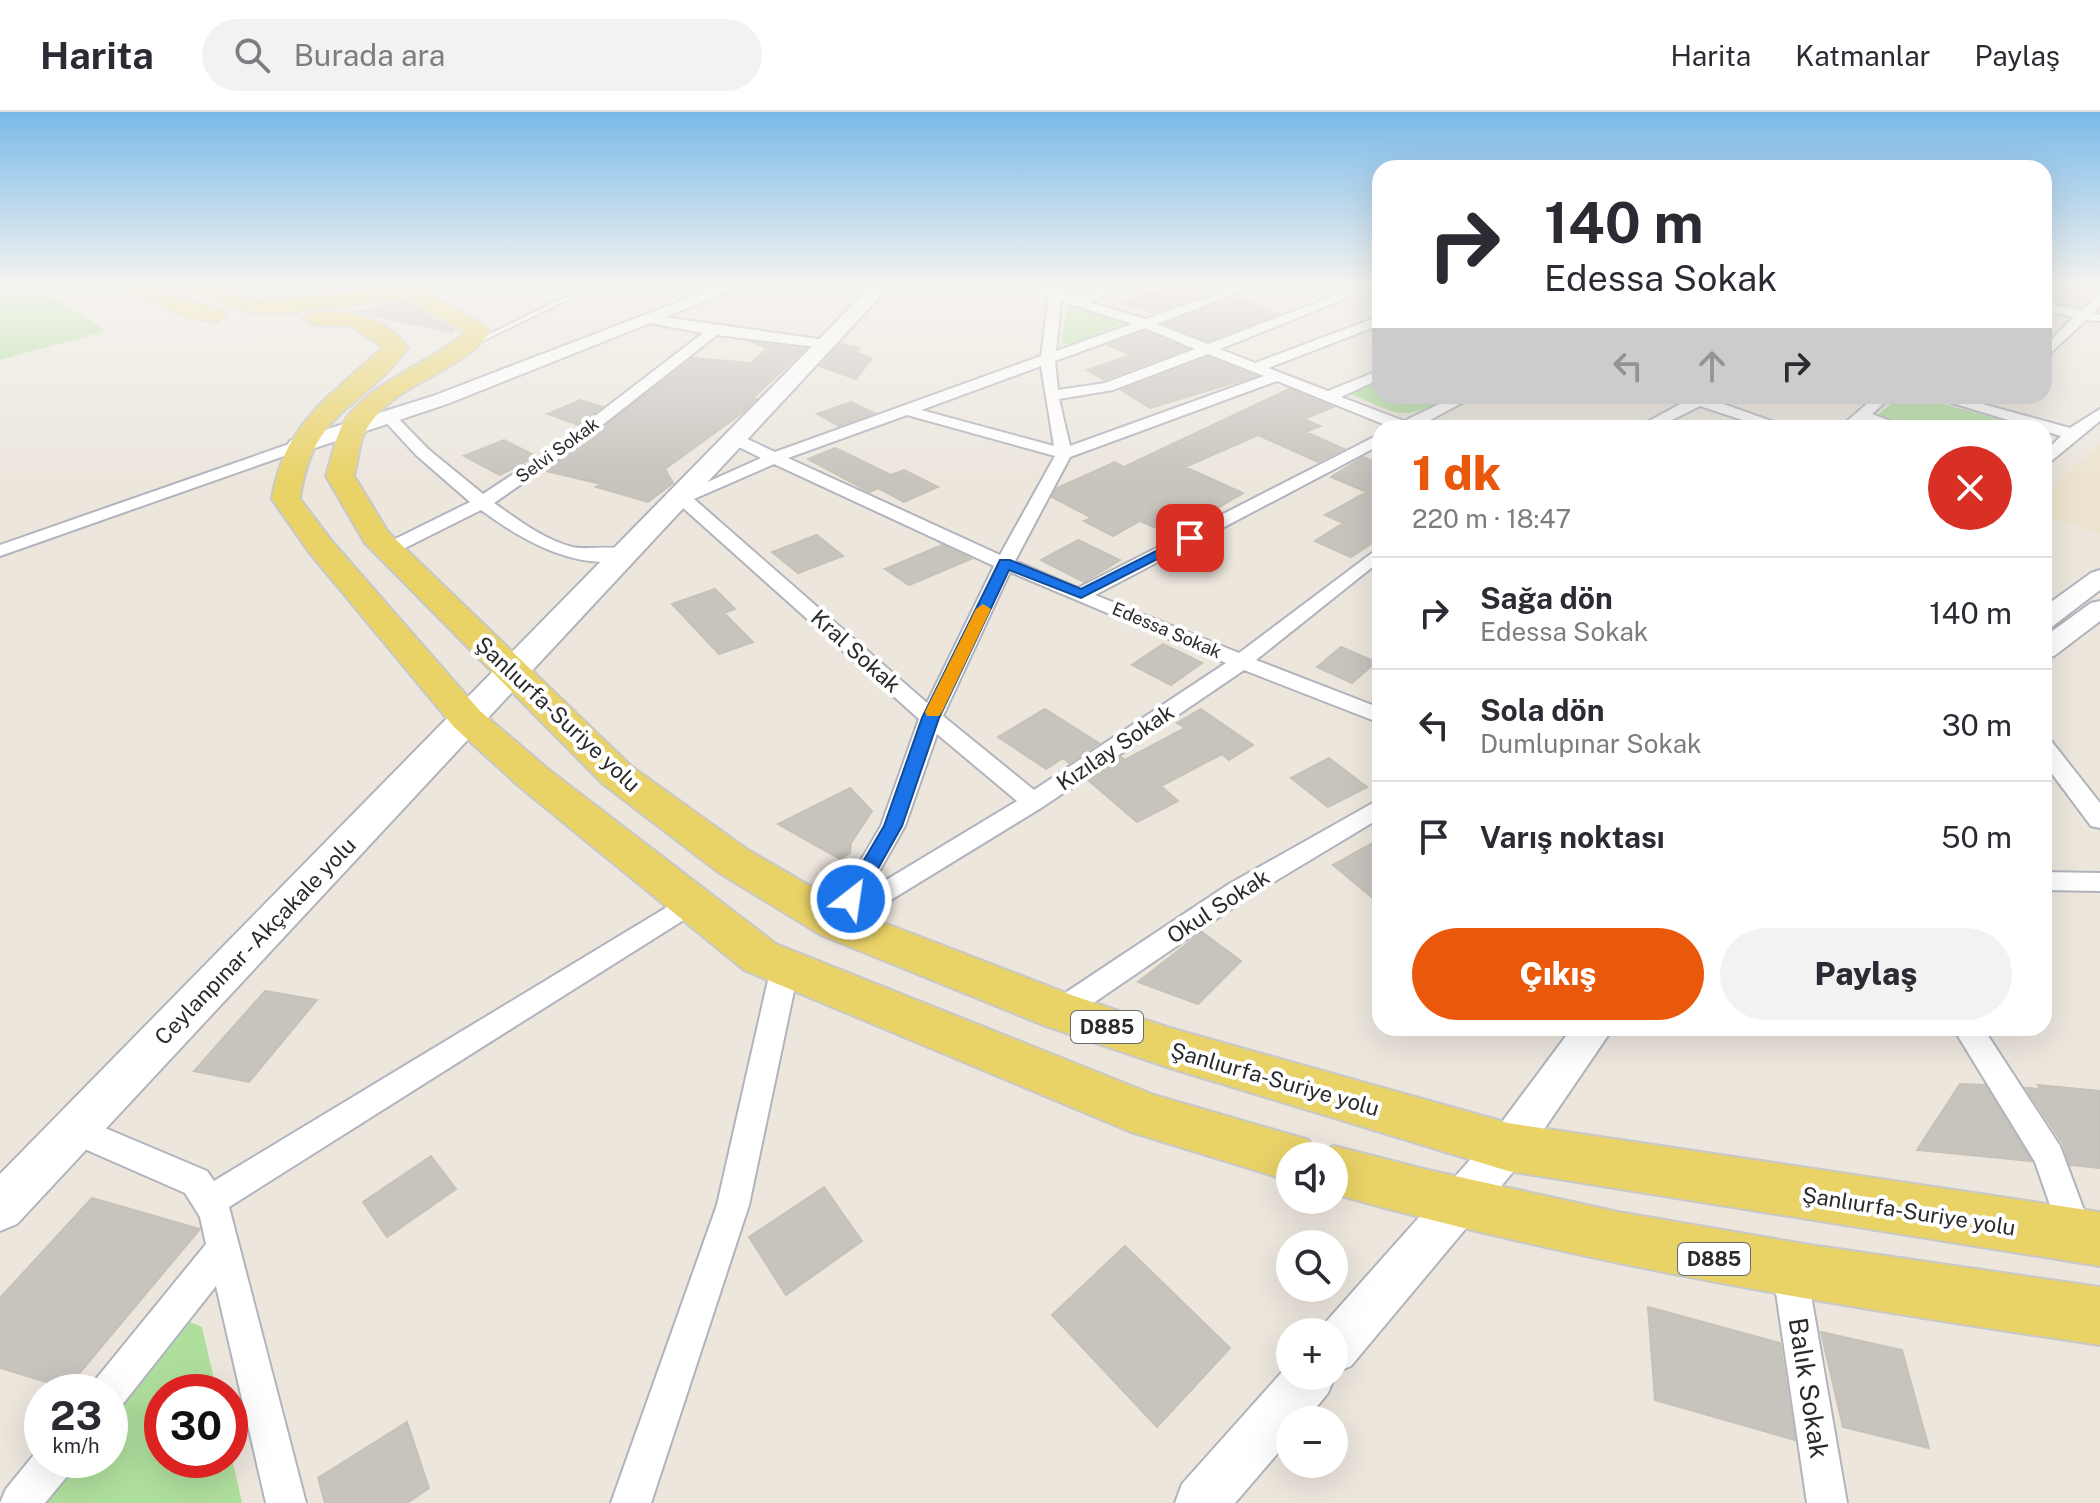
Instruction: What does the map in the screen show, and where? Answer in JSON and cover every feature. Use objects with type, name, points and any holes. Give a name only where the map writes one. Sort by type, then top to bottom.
[{"type":"main road","points":[[393,351],[337,401],[298,446],[286,499],[320,546],[467,719],[534,778],[760,957],[1149,1116],[1276,1153]]},
{"type":"main road","points":[[371,421],[395,386],[458,351]]},
{"type":"main road","name":"Ceylanpınar - Akçakale yolu","points":[[0,1208],[737,440],[819,351]]},
{"type":"main road","name":"Şanlıurfa-Suriye yolu","points":[[371,421],[340,476],[376,537],[617,775],[733,861],[837,923],[1060,1011],[1170,1048],[1508,1147],[2089,1238]]},
{"type":"main road","name":"D885","points":[[1348,1174],[1458,1206],[1636,1245],[1790,1272],[2100,1316]]},
{"type":"street","points":[[0,551],[298,446],[440,400],[567,351]]},
{"type":"street","name":"Selvi Sokak","points":[[389,549],[483,502],[562,449],[688,351]]},
{"type":"street","points":[[837,923],[893,826],[931,718],[1005,563],[1064,454],[1051,396],[1049,351]]},
{"type":"street","points":[[681,498],[774,458],[1071,351]]},
{"type":"street","points":[[1051,396],[1108,387],[1204,351]]},
{"type":"street","points":[[1208,351],[1384,420]]},
{"type":"street","points":[[1254,368],[1299,351]]},
{"type":"street","points":[[905,410],[1064,454],[1275,377]]},
{"type":"street","points":[[1328,397],[1372,378]]},
{"type":"street","points":[[1420,420],[1452,404]]},
{"type":"street","points":[[1658,420],[1685,404]]},
{"type":"street","points":[[1716,404],[1761,420]]},
{"type":"street","points":[[1857,420],[1876,404]]},
{"type":"street","points":[[1965,404],[2022,420]]},
{"type":"street","points":[[1986,410],[1992,404]]},
{"type":"street","points":[[2052,454],[2072,434],[2100,414]]},
{"type":"street","points":[[1862,416],[1875,420]]},
{"type":"street","points":[[371,421],[529,535],[566,551],[625,555]]},
{"type":"street","points":[[2052,428],[2072,434]]},
{"type":"street","name":"Edessa Sokak","points":[[737,440],[1005,563],[1241,662],[1372,713]]},
{"type":"street","points":[[1081,594],[1372,443]]},
{"type":"street","name":"Kral Sokak","points":[[681,498],[707,516],[931,718],[1033,802]]},
{"type":"street","name":"Kızılay Sokak","points":[[837,923],[1033,802],[1241,662],[1372,558]]},
{"type":"street","points":[[2052,614],[2098,582]]},
{"type":"street","points":[[2052,644],[2100,609]]},
{"type":"street","points":[[2052,758],[2100,822]]},
{"type":"street","points":[[2052,782],[2100,822]]},
{"type":"street","name":"Okul Sokak","points":[[1060,1011],[1238,891],[1372,812]]},
{"type":"street","points":[[2052,881],[2100,882]]},
{"type":"street","points":[[209,1202],[692,902]]},
{"type":"street","points":[[631,1503],[733,1205],[785,967]]},
{"type":"street","points":[[1348,1333],[1508,1147],[1588,1036]]},
{"type":"street","points":[[1972,1036],[2049,1156],[2089,1238]]},
{"type":"street","points":[[75,1130],[196,1182],[215,1212],[286,1503]]},
{"type":"street","points":[[123,1374],[224,1248]]},
{"type":"street","name":"Balık Sokak","points":[[1790,1272],[1827,1503]]},
{"type":"street","points":[[1201,1503],[1299,1390]]},
{"type":"street","points":[[20,1503],[40,1478]]},
{"type":"shaded area","points":[[2100,445],[2100,534],[2052,518],[2052,487]]},
{"type":"green space","points":[[0,351],[33,351],[0,360]]},
{"type":"green space","points":[[1372,382],[1372,404],[1348,393]]},
{"type":"green space","points":[[1373,404],[1434,404],[1410,413]]},
{"type":"green space","points":[[1891,404],[1943,404],[2002,420],[1885,420],[1875,417]]},
{"type":"green space","points":[[181,1318],[202,1327],[213,1374],[144,1374],[144,1478],[236,1478],[242,1503],[44,1503],[62,1478],[128,1478],[128,1389]]},
{"type":"building","points":[[764,351],[803,351],[752,399],[756,399],[742,413],[665,469],[673,483],[648,502],[596,487],[601,484],[546,471],[693,358],[751,363]]},
{"type":"building","points":[[834,351],[859,351],[872,358],[856,379],[820,366]]},
{"type":"building","points":[[1122,351],[1182,351],[1104,380],[1087,370],[1131,355]]},
{"type":"building","points":[[1208,357],[1256,376],[1150,408],[1121,390]]},
{"type":"building","points":[[1289,389],[1333,407],[1304,419],[1320,426],[1306,432],[1344,449],[1318,462],[1258,435],[1185,467],[1243,493],[1172,535],[1140,521],[1113,536],[1084,521],[1092,518],[1052,497],[1057,488],[1115,462],[1124,467]]},
{"type":"building","points":[[580,400],[602,407],[579,425],[548,414]]},
{"type":"building","points":[[851,402],[874,413],[839,426],[817,414]]},
{"type":"building","points":[[504,440],[536,456],[500,475],[464,456]]},
{"type":"building","points":[[835,448],[891,475],[904,470],[938,487],[904,502],[878,488],[870,492],[808,459]]},
{"type":"building","points":[[1363,457],[1372,461],[1372,543],[1351,557],[1315,541],[1343,523],[1325,515],[1367,492],[1331,477]]},
{"type":"building","points":[[817,535],[843,556],[798,573],[772,552]]},
{"type":"building","points":[[1078,540],[1120,560],[1084,582],[1041,560]]},
{"type":"building","points":[[942,545],[971,559],[909,585],[885,569]]},
{"type":"building","points":[[715,589],[735,609],[724,613],[753,642],[719,654],[672,604]]},
{"type":"building","points":[[1163,644],[1202,663],[1171,685],[1132,665]]},
{"type":"building","points":[[1341,647],[1372,660],[1372,666],[1352,683],[1317,667]]},
{"type":"building","points":[[1045,709],[1099,743],[1069,763],[1063,758],[1046,769],[998,737]]},
{"type":"building","points":[[1201,709],[1253,745],[1229,760],[1222,754],[1161,786],[1178,801],[1137,822],[1088,780],[1121,757],[1125,760],[1185,728],[1177,723]]},
{"type":"building","points":[[1329,758],[1367,787],[1328,807],[1291,778]]},
{"type":"building","points":[[850,788],[872,811],[851,843],[850,853],[840,859],[778,824]]},
{"type":"building","points":[[1372,843],[1372,897],[1333,865]]},
{"type":"building","points":[[1202,932],[1241,961],[1198,1004],[1138,982]]},
{"type":"building","points":[[265,991],[317,1000],[249,1082],[194,1071]]},
{"type":"building","points":[[1960,1084],[1985,1085],[2031,1161],[1917,1150]]},
{"type":"building","points":[[2038,1085],[2100,1091],[2100,1168],[2070,1165],[2063,1144],[2026,1088],[2040,1089]]},
{"type":"building","points":[[431,1156],[456,1189],[387,1237],[363,1202]]},
{"type":"building","points":[[824,1187],[862,1241],[786,1295],[749,1237]]},
{"type":"building","points":[[92,1198],[200,1229],[79,1374],[24,1375],[0,1368],[0,1298]]},
{"type":"building","points":[[1125,1246],[1230,1348],[1157,1427],[1052,1315]]},
{"type":"building","points":[[1648,1307],[1780,1343],[1795,1440],[1655,1400]]},
{"type":"building","points":[[1821,1332],[1902,1350],[1929,1448],[1843,1427]]},
{"type":"building","points":[[407,1422],[429,1488],[407,1503],[325,1503],[318,1478]]},
{"type":"slow traffic","points":[[933,712],[983,609]]},
{"type":"route","points":[[851,899],[893,826],[931,718],[1005,563],[1081,594],[1190,538]]}]
